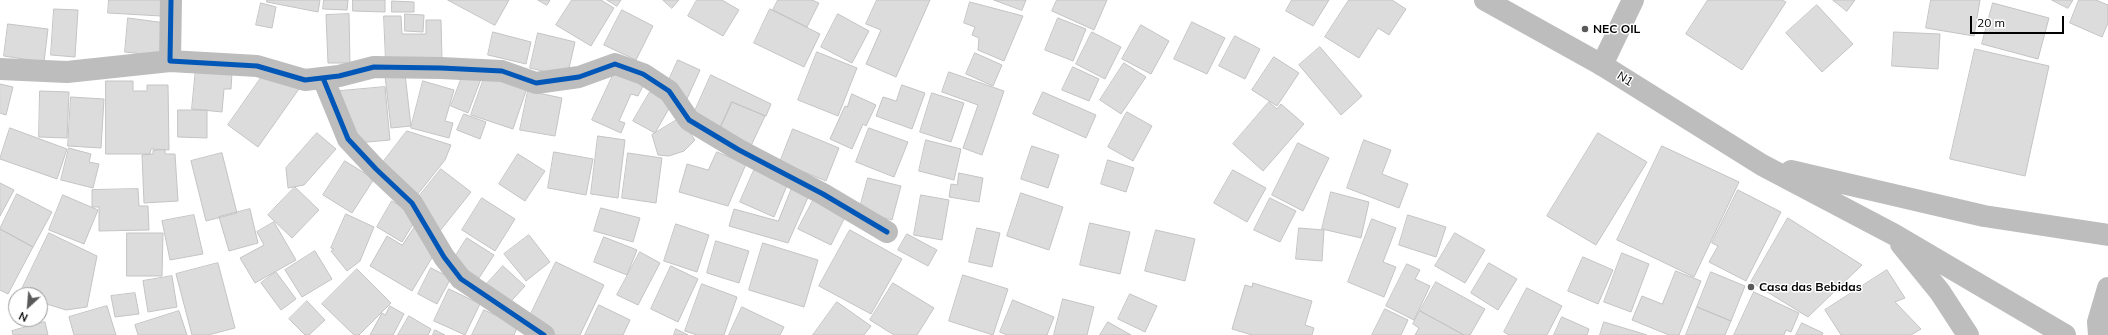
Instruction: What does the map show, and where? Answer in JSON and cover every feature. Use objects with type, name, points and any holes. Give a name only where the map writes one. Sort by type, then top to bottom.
[{"type":"main road","points":[[170,61],[171,0]]},
{"type":"main road","points":[[1602,65],[1633,0]]},
{"type":"main road","name":"N1","points":[[1499,3],[1602,65],[1762,165]]},
{"type":"main road","points":[[0,69],[67,72],[170,61],[257,66],[305,80],[323,78],[374,67],[502,71],[536,82],[579,77],[615,64],[644,74],[669,90],[689,120],[739,150],[823,194],[887,232]]},
{"type":"main road","points":[[323,78],[348,139],[376,170],[412,203],[444,257],[461,279],[544,335]]},
{"type":"main road","points":[[1762,165],[1893,234],[2065,335]]},
{"type":"main road","points":[[1762,165],[1984,216],[2108,235]]},
{"type":"main road","points":[[1893,234],[1940,292],[1968,335]]},
{"type":"main road","points":[[2099,335],[2098,322],[2108,288]]},
{"type":"building","points":[[109,0],[161,0],[161,16],[108,13]]},
{"type":"building","points":[[267,0],[320,0],[318,12],[267,2]]},
{"type":"building","points":[[324,0],[348,0],[347,10],[323,9]]},
{"type":"building","points":[[353,0],[385,0],[385,12],[353,11]]},
{"type":"building","points":[[448,0],[509,0],[495,25]]},
{"type":"building","points":[[538,0],[550,0],[547,5]]},
{"type":"building","points":[[572,0],[601,0],[614,8],[591,46],[556,25]]},
{"type":"building","points":[[607,0],[621,0],[617,6]]},
{"type":"building","points":[[663,0],[679,0],[672,8]]},
{"type":"building","points":[[697,0],[722,0],[739,10],[723,36],[688,16]]},
{"type":"building","points":[[778,0],[812,0],[819,3],[807,27],[773,10]]},
{"type":"building","points":[[877,0],[930,0],[896,77],[866,64],[881,30],[866,24]]},
{"type":"building","points":[[994,0],[1026,0],[1022,10]]},
{"type":"building","points":[[1057,0],[1107,0],[1094,30],[1052,11]]},
{"type":"building","points":[[1292,0],[1329,0],[1313,26],[1286,11]]},
{"type":"building","points":[[1349,0],[1392,0],[1406,9],[1389,35],[1378,28],[1359,58],[1325,37]]},
{"type":"building","points":[[1708,0],[1782,0],[1786,2],[1742,70],[1686,34]]},
{"type":"building","points":[[1833,0],[1855,0],[1847,11]]},
{"type":"building","points":[[1931,0],[1980,0],[1974,36],[1926,28]]},
{"type":"building","points":[[2052,0],[2073,0],[2068,8]]},
{"type":"building","points":[[2079,0],[2096,0],[2108,5],[2108,23],[2102,37],[2070,23]]},
{"type":"building","points":[[392,1],[414,2],[414,12],[392,12]]},
{"type":"building","points":[[970,2],[1023,16],[1004,61],[978,50],[979,38],[972,35],[975,27],[964,23]]},
{"type":"building","points":[[261,3],[276,7],[272,28],[256,25]]},
{"type":"building","points":[[1993,3],[2049,18],[2038,59],[1982,44]]},
{"type":"building","points":[[1817,5],[1853,44],[1822,72],[1786,33]]},
{"type":"building","points":[[54,9],[78,10],[75,57],[51,55]]},
{"type":"building","points":[[770,9],[820,34],[804,67],[754,43]]},
{"type":"building","points":[[622,10],[653,26],[636,60],[604,45]]},
{"type":"building","points":[[349,14],[350,63],[328,63],[326,15]]},
{"type":"building","points":[[405,14],[424,15],[423,32],[405,31]]},
{"type":"building","points":[[838,14],[869,31],[852,63],[821,47]]},
{"type":"building","points":[[384,16],[401,16],[402,34],[426,34],[426,20],[441,20],[442,60],[386,62]]},
{"type":"building","points":[[128,18],[166,23],[163,56],[125,52]]},
{"type":"building","points":[[1058,18],[1086,29],[1073,61],[1045,50]]},
{"type":"building","points":[[1192,22],[1225,38],[1207,74],[1174,59]]},
{"type":"building","points":[[8,24],[48,29],[44,62],[4,56]]},
{"type":"building","points":[[1141,25],[1169,41],[1151,74],[1122,59]]},
{"type":"building","points":[[493,32],[531,42],[526,64],[488,55]]},
{"type":"building","points":[[1092,32],[1121,47],[1105,79],[1076,64]]},
{"type":"building","points":[[1894,32],[1940,34],[1938,69],[1892,66]]},
{"type":"building","points":[[538,33],[575,42],[567,77],[530,68]]},
{"type":"building","points":[[1235,36],[1260,49],[1245,79],[1219,66]]},
{"type":"building","points":[[1320,47],[1362,96],[1341,115],[1299,65]]},
{"type":"building","points":[[1975,49],[2049,66],[2025,176],[1950,159]]},
{"type":"building","points":[[817,52],[857,68],[838,116],[798,100]]},
{"type":"building","points":[[975,53],[1002,65],[993,86],[966,74]]},
{"type":"building","points":[[1274,57],[1299,73],[1277,106],[1252,90]]},
{"type":"building","points":[[678,60],[700,70],[686,101],[664,91]]},
{"type":"building","points":[[1124,63],[1146,77],[1121,114],[1100,100]]},
{"type":"building","points":[[467,64],[484,71],[468,113],[451,106]]},
{"type":"building","points":[[270,65],[301,86],[258,147],[228,125]]},
{"type":"building","points":[[1073,67],[1099,79],[1089,101],[1062,90]]},
{"type":"building","points":[[196,68],[232,72],[231,89],[224,89],[222,112],[192,109]]},
{"type":"building","points":[[487,70],[528,85],[513,129],[471,115]]},
{"type":"building","points":[[615,71],[644,84],[638,96],[631,94],[619,121],[625,123],[621,133],[592,120]]},
{"type":"building","points":[[949,72],[1004,91],[982,155],[963,148],[978,105],[942,92]]},
{"type":"building","points":[[405,74],[411,126],[391,128],[385,76]]},
{"type":"building","points":[[711,75],[771,104],[766,116],[732,102],[717,135],[690,122]]},
{"type":"building","points":[[106,81],[133,81],[133,91],[147,91],[147,85],[168,85],[169,150],[151,149],[150,154],[106,154]]},
{"type":"building","points":[[423,81],[454,90],[445,121],[453,123],[449,138],[411,128]]},
{"type":"building","points":[[0,84],[13,87],[6,115],[0,113]]},
{"type":"building","points":[[902,85],[925,93],[912,129],[876,116],[883,97],[896,101]]},
{"type":"building","points":[[385,87],[390,140],[346,144],[340,91]]},
{"type":"building","points":[[40,91],[69,92],[67,138],[39,137]]},
{"type":"building","points":[[528,91],[562,98],[555,136],[520,130]]},
{"type":"building","points":[[650,92],[671,105],[655,133],[633,121]]},
{"type":"building","points":[[1043,92],[1096,115],[1086,138],[1033,114]]},
{"type":"building","points":[[932,93],[964,103],[951,142],[920,132]]},
{"type":"building","points":[[852,94],[876,105],[866,126],[863,124],[852,149],[830,139],[845,106],[847,107]]},
{"type":"building","points":[[71,97],[104,99],[101,148],[68,146]]},
{"type":"building","points":[[732,102],[765,116],[749,150],[717,135]]},
{"type":"building","points":[[1269,102],[1277,109],[1281,104],[1304,124],[1263,171],[1233,144]]},
{"type":"building","points":[[178,110],[207,110],[207,138],[178,137]]},
{"type":"building","points":[[1127,112],[1152,126],[1133,161],[1108,147]]},
{"type":"building","points":[[464,114],[486,122],[480,139],[457,130]]},
{"type":"building","points":[[680,118],[695,140],[684,151],[669,156],[658,155],[652,135]]},
{"type":"building","points":[[10,128],[67,149],[57,179],[0,159]]},
{"type":"building","points":[[869,128],[908,142],[894,177],[856,162]]},
{"type":"building","points":[[793,129],[839,148],[826,181],[780,162]]},
{"type":"building","points":[[407,131],[451,145],[445,160],[413,200],[377,170]]},
{"type":"building","points":[[317,133],[336,149],[304,185],[288,188],[286,168]]},
{"type":"building","points":[[1598,133],[1647,162],[1596,245],[1547,216]]},
{"type":"building","points":[[598,136],[625,140],[618,198],[591,194]]},
{"type":"building","points":[[926,140],[961,149],[954,180],[919,171]]},
{"type":"building","points":[[1364,140],[1391,150],[1382,174],[1408,184],[1399,208],[1347,188]]},
{"type":"building","points":[[1298,143],[1329,158],[1303,211],[1272,195]]},
{"type":"building","points":[[1032,146],[1059,155],[1048,188],[1021,179]]},
{"type":"building","points":[[1662,146],[1739,182],[1694,277],[1617,240]]},
{"type":"building","points":[[69,148],[91,154],[89,162],[99,164],[93,188],[61,180]]},
{"type":"building","points":[[165,150],[165,154],[175,154],[178,201],[144,203],[142,155],[153,154],[153,151]]},
{"type":"building","points":[[554,152],[593,159],[586,195],[548,188]]},
{"type":"building","points":[[717,152],[746,164],[728,206],[679,192],[687,164],[708,170]]},
{"type":"building","points":[[222,153],[237,213],[206,221],[191,161]]},
{"type":"building","points":[[628,153],[662,158],[656,203],[622,198]]},
{"type":"building","points":[[518,154],[545,171],[525,201],[499,184]]},
{"type":"building","points":[[1108,160],[1134,168],[1126,192],[1101,184]]},
{"type":"building","points":[[345,161],[374,179],[352,213],[323,195]]},
{"type":"building","points":[[755,168],[788,183],[774,217],[740,202]]},
{"type":"building","points":[[441,169],[471,192],[439,232],[409,209]]},
{"type":"building","points":[[1233,170],[1266,188],[1247,222],[1214,203]]},
{"type":"building","points":[[959,173],[983,178],[979,202],[949,197],[951,184],[957,185]]},
{"type":"building","points":[[868,178],[901,186],[892,220],[859,211]]},
{"type":"building","points":[[0,183],[14,190],[0,216]]},
{"type":"building","points":[[295,187],[319,210],[292,238],[268,215]]},
{"type":"building","points":[[792,188],[809,195],[788,243],[729,226],[734,209],[778,221]]},
{"type":"building","points":[[138,189],[139,206],[148,206],[149,230],[99,231],[99,207],[92,207],[92,190]]},
{"type":"building","points":[[1738,190],[1781,212],[1746,281],[1709,262],[1718,246],[1712,243]]},
{"type":"building","points":[[1331,192],[1369,202],[1361,238],[1322,229]]},
{"type":"building","points":[[1021,193],[1063,207],[1049,250],[1007,236]]},
{"type":"building","points":[[17,194],[52,212],[33,247],[0,229]]},
{"type":"building","points":[[63,195],[98,210],[84,244],[49,230]]},
{"type":"building","points":[[816,195],[848,211],[831,245],[798,229]]},
{"type":"building","points":[[921,195],[949,200],[942,240],[914,235]]},
{"type":"building","points":[[482,198],[515,219],[495,251],[462,230]]},
{"type":"building","points":[[1270,198],[1296,211],[1280,242],[1254,230]]},
{"type":"building","points":[[392,201],[418,216],[402,242],[377,227]]},
{"type":"building","points":[[601,208],[640,218],[633,242],[594,231]]},
{"type":"building","points":[[250,209],[258,243],[229,251],[219,217]]},
{"type":"building","points":[[346,214],[374,227],[360,261],[347,271],[331,251],[334,249],[331,248]]},
{"type":"building","points":[[194,215],[203,254],[170,260],[162,221]]},
{"type":"building","points":[[1408,215],[1446,227],[1436,257],[1399,245]]},
{"type":"building","points":[[1788,218],[1862,265],[1808,317],[1751,282]]},
{"type":"building","points":[[420,219],[436,251],[412,291],[370,266],[387,236],[402,245]]},
{"type":"building","points":[[1372,219],[1396,228],[1383,262],[1396,267],[1384,297],[1348,282]]},
{"type":"building","points":[[274,222],[296,260],[255,283],[240,258],[264,245],[257,232]]},
{"type":"building","points":[[1090,223],[1130,232],[1120,274],[1080,265]]},
{"type":"building","points":[[676,224],[709,235],[697,272],[664,261]]},
{"type":"building","points":[[977,228],[1000,233],[992,267],[969,262]]},
{"type":"building","points":[[1299,228],[1324,230],[1322,261],[1296,259]]},
{"type":"building","points":[[0,229],[33,247],[12,287],[8,287],[8,294],[0,290]]},
{"type":"building","points":[[850,230],[902,259],[871,314],[819,286]]},
{"type":"building","points":[[1156,230],[1195,239],[1185,281],[1145,271]]},
{"type":"building","points":[[49,233],[97,256],[87,307],[66,310],[48,304],[48,287],[23,287]]},
{"type":"building","points":[[127,233],[163,233],[162,276],[127,276]]},
{"type":"building","points":[[1455,233],[1485,250],[1465,283],[1435,266]]},
{"type":"building","points":[[907,234],[937,250],[928,266],[898,250]]},
{"type":"building","points":[[529,235],[550,262],[526,281],[504,254]]},
{"type":"building","points":[[604,237],[637,250],[627,275],[594,262]]},
{"type":"building","points":[[467,238],[494,255],[479,278],[453,260]]},
{"type":"building","points":[[716,241],[749,251],[739,283],[707,273]]},
{"type":"building","points":[[763,243],[818,260],[804,307],[749,290]]},
{"type":"building","points":[[315,251],[332,279],[302,297],[285,270]]},
{"type":"building","points":[[640,252],[660,263],[638,305],[617,295]]},
{"type":"building","points":[[1622,253],[1649,264],[1631,312],[1604,302]]},
{"type":"building","points":[[1583,257],[1613,270],[1598,304],[1568,291]]},
{"type":"building","points":[[556,262],[604,285],[580,335],[554,335],[527,322]]},
{"type":"building","points":[[218,263],[235,328],[208,335],[192,335],[176,274]]},
{"type":"building","points":[[1489,263],[1517,279],[1498,310],[1471,293]]},
{"type":"building","points":[[1407,264],[1420,270],[1415,279],[1430,286],[1414,320],[1386,306]]},
{"type":"building","points":[[503,266],[525,286],[505,308],[483,288]]},
{"type":"building","points":[[671,266],[698,279],[678,322],[651,309]]},
{"type":"building","points":[[431,268],[451,278],[437,304],[418,294]]},
{"type":"building","points":[[357,269],[391,303],[359,335],[354,335],[322,304]]},
{"type":"building","points":[[1887,270],[1905,298],[1895,302],[1921,329],[1911,335],[1841,335],[1825,310]]},
{"type":"building","points":[[1676,271],[1701,281],[1679,335],[1669,335],[1632,320],[1642,296],[1662,304]]},
{"type":"building","points":[[276,272],[296,299],[281,310],[261,283]]},
{"type":"building","points":[[1711,272],[1745,286],[1731,321],[1697,307]]},
{"type":"building","points":[[963,275],[1008,289],[993,335],[949,321]]},
{"type":"building","points":[[172,276],[177,307],[148,312],[143,281]]},
{"type":"building","points":[[1436,282],[1485,309],[1470,335],[1464,335],[1420,311]]},
{"type":"building","points":[[893,283],[934,308],[917,335],[894,335],[870,320]]},
{"type":"building","points":[[1253,283],[1312,301],[1305,325],[1314,328],[1312,335],[1252,335],[1232,329],[1245,285],[1252,287]]},
{"type":"building","points":[[702,284],[737,297],[724,335],[697,335],[685,331]]},
{"type":"building","points":[[1527,288],[1562,306],[1547,335],[1509,335],[1504,332]]},
{"type":"building","points":[[449,289],[480,304],[465,335],[434,321]]},
{"type":"building","points":[[1754,292],[1799,313],[1791,332],[1786,330],[1784,335],[1734,335]]},
{"type":"building","points":[[135,293],[139,314],[115,317],[111,296]]},
{"type":"building","points":[[1130,294],[1157,306],[1145,332],[1118,319]]},
{"type":"building","points":[[1063,299],[1094,307],[1087,335],[1054,335]]},
{"type":"building","points":[[1013,300],[1054,317],[1047,335],[1007,335],[1000,332]]},
{"type":"building","points":[[307,301],[325,320],[309,335],[305,335],[289,319]]},
{"type":"building","points":[[837,302],[871,326],[864,335],[813,335]]},
{"type":"building","points":[[599,305],[630,320],[623,335],[585,335]]},
{"type":"building","points":[[107,306],[116,335],[74,335],[69,317]]},
{"type":"building","points":[[390,306],[404,314],[393,335],[370,335],[382,313],[385,315]]},
{"type":"building","points":[[742,307],[784,327],[780,335],[729,335]]},
{"type":"building","points":[[1697,307],[1731,321],[1725,335],[1686,335]]},
{"type":"building","points":[[1385,309],[1408,320],[1401,335],[1372,335]]},
{"type":"building","points":[[484,310],[518,325],[514,335],[472,335]]},
{"type":"building","points":[[179,311],[187,335],[138,335],[135,325]]},
{"type":"building","points":[[1420,311],[1464,335],[1415,335],[1419,328],[1413,324]]},
{"type":"building","points":[[409,316],[431,329],[428,335],[398,335]]},
{"type":"building","points":[[1562,317],[1589,329],[1587,335],[1554,335]]},
{"type":"building","points":[[1108,322],[1131,335],[1100,335]]},
{"type":"building","points":[[1604,322],[1647,335],[1600,335]]},
{"type":"building","points":[[1802,323],[1823,333],[1822,335],[1796,335]]},
{"type":"building","points":[[27,327],[46,327],[48,335],[13,335],[12,331]]},
{"type":"building","points":[[676,329],[688,335],[674,335]]},
{"type":"building","points":[[435,330],[445,335],[433,335]]},
{"type":"cycle path","points":[[171,0],[170,61],[257,66],[305,80],[339,76],[374,67],[502,71],[536,83],[579,77],[615,64],[643,74],[669,91],[689,120],[739,150],[823,194],[887,232]]},
{"type":"cycle path","points":[[323,78],[348,139],[376,169],[412,203],[444,257],[461,279],[544,335]]},
{"type":"place","name":"NEC OIL","points":[[1585,29]]},
{"type":"place","name":"Casa das Bebidas","points":[[1751,287]]}]
